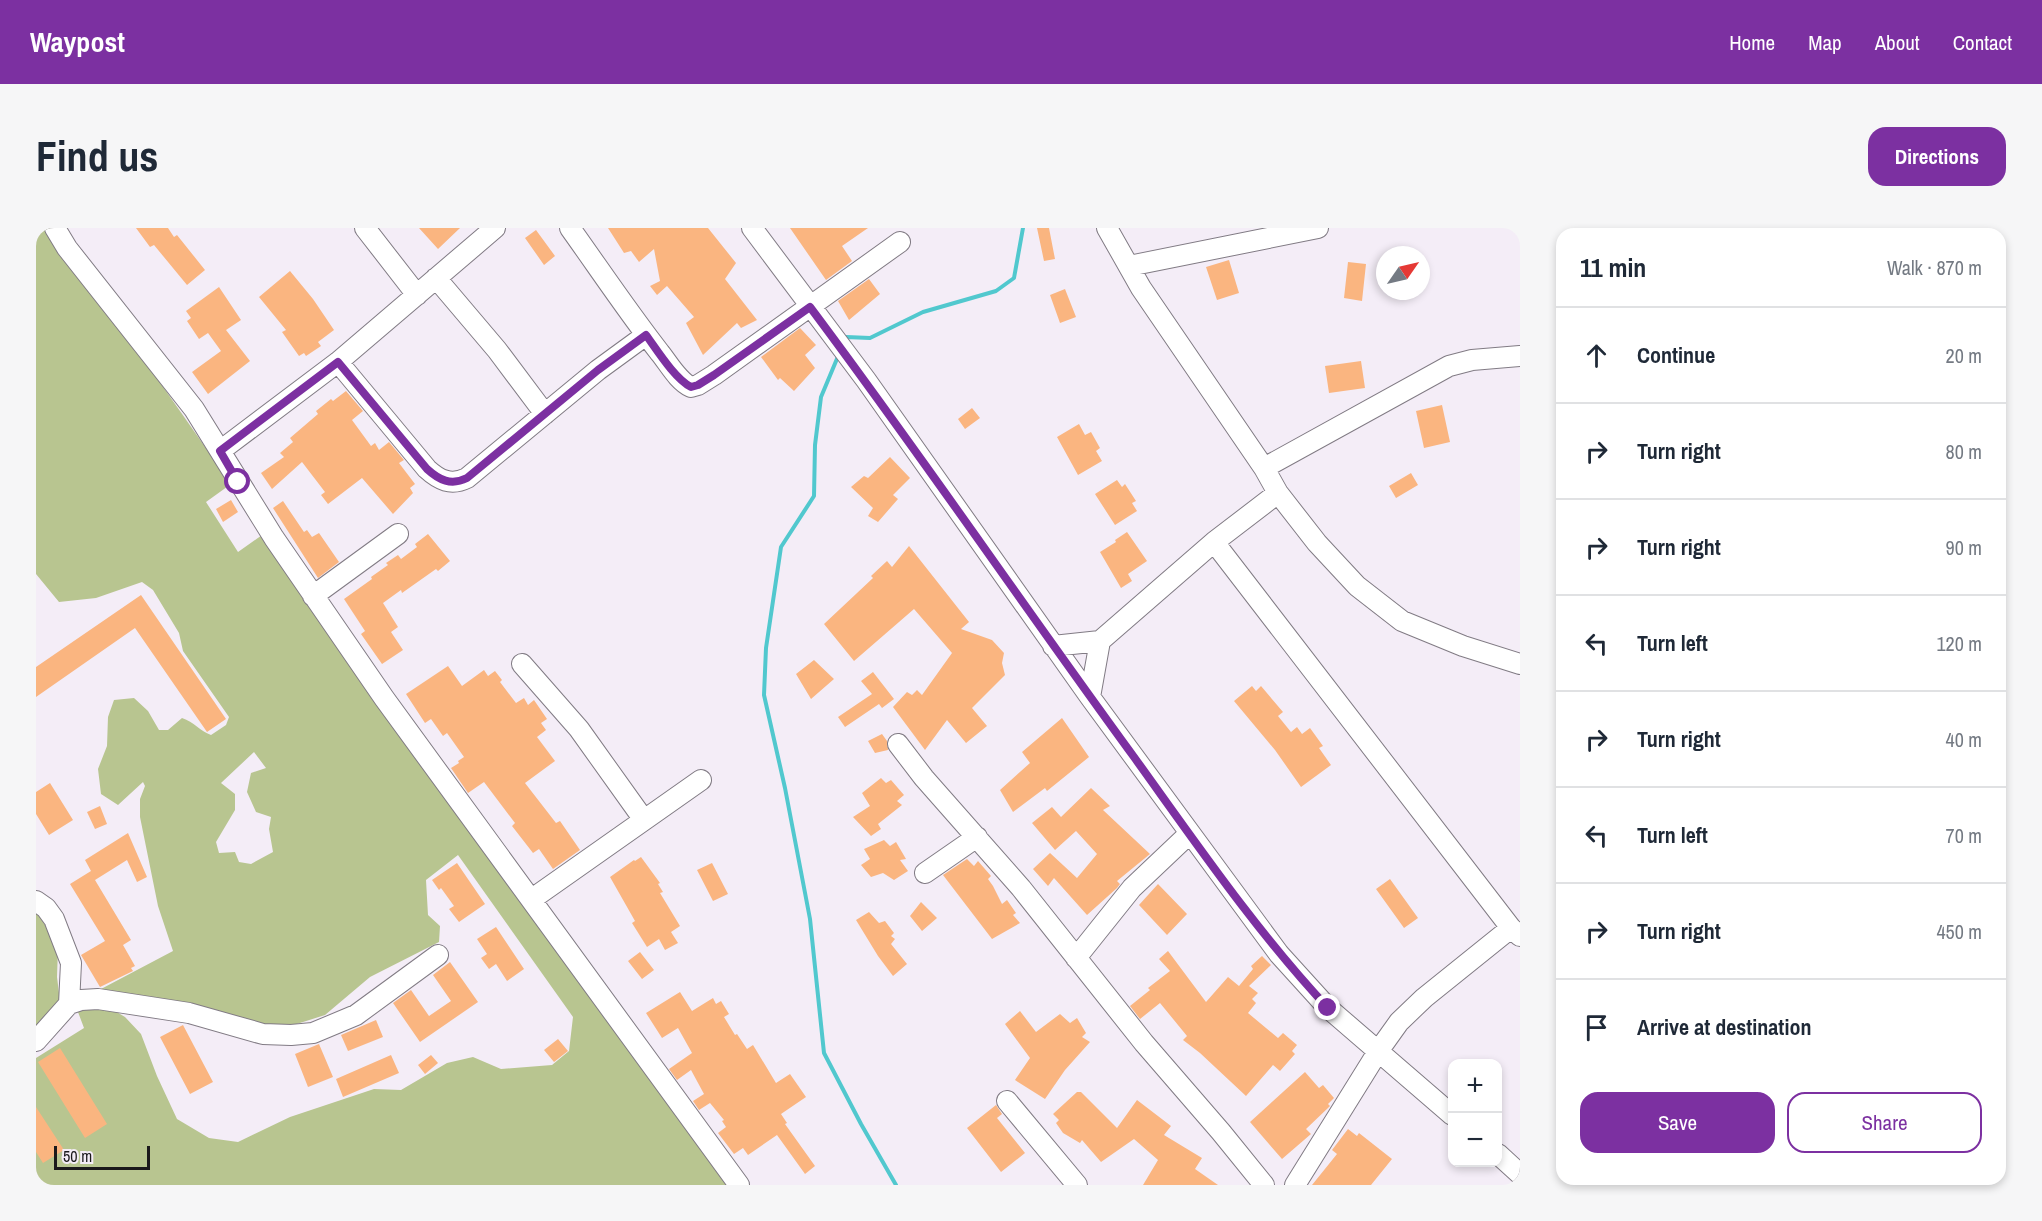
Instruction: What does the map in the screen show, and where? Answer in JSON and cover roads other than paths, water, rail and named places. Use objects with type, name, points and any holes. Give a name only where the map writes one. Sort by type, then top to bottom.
[{"type":"street","points":[[55,228],[67,248],[174,382],[204,424],[238,482],[313,596],[384,698],[739,1185]]},
{"type":"street","points":[[365,228],[417,295]]},
{"type":"street","points":[[220,451],[338,362],[495,228]]},
{"type":"street","points":[[570,228],[646,335],[672,369],[691,387],[714,375],[900,242]]},
{"type":"street","points":[[752,228],[849,358],[1053,646],[1279,954],[1328,1008],[1450,1113]]},
{"type":"street","points":[[1107,228],[1148,298],[1264,468],[1278,493],[1317,543],[1357,586],[1402,621],[1463,646],[1520,664]]},
{"type":"street","points":[[1129,266],[1318,228]]},
{"type":"street","points":[[436,278],[497,350],[545,414]]},
{"type":"street","points":[[338,362],[427,469],[436,477],[446,481],[461,481],[598,370],[646,335]]},
{"type":"street","points":[[1264,468],[1449,366],[1472,360],[1520,356]]},
{"type":"street","points":[[1053,646],[1100,641],[1214,542],[1278,493]]},
{"type":"street","points":[[313,596],[398,534]]},
{"type":"street","points":[[1214,542],[1515,932],[1424,998],[1399,1022],[1295,1185]]},
{"type":"street","points":[[1090,697],[1100,641]]},
{"type":"street","points":[[522,664],[579,729],[644,820]]},
{"type":"street","points":[[898,744],[924,778],[1021,888],[1144,1043],[1264,1185]]},
{"type":"street","points":[[532,900],[701,780]]},
{"type":"street","points":[[1076,958],[1132,888],[1190,834]]},
{"type":"street","points":[[925,873],[976,837]]},
{"type":"street","points":[[36,901],[46,908],[54,919],[71,963],[69,1004]]},
{"type":"street","points":[[36,1041],[69,1004],[81,1000],[98,999],[189,1013],[263,1034],[313,1033],[356,1015],[438,955]]},
{"type":"street","points":[[1007,1101],[1077,1185]]},
{"type":"street","points":[[1502,1159],[1520,1173]]},
{"type":"waterway","points":[[844,342],[846,337],[870,338],[923,312],[996,291],[1014,278],[1023,228]]},
{"type":"waterway","points":[[839,354],[821,397],[815,445],[814,496],[781,547],[766,648],[764,695],[785,788],[810,919],[824,1053],[896,1185]]}]
